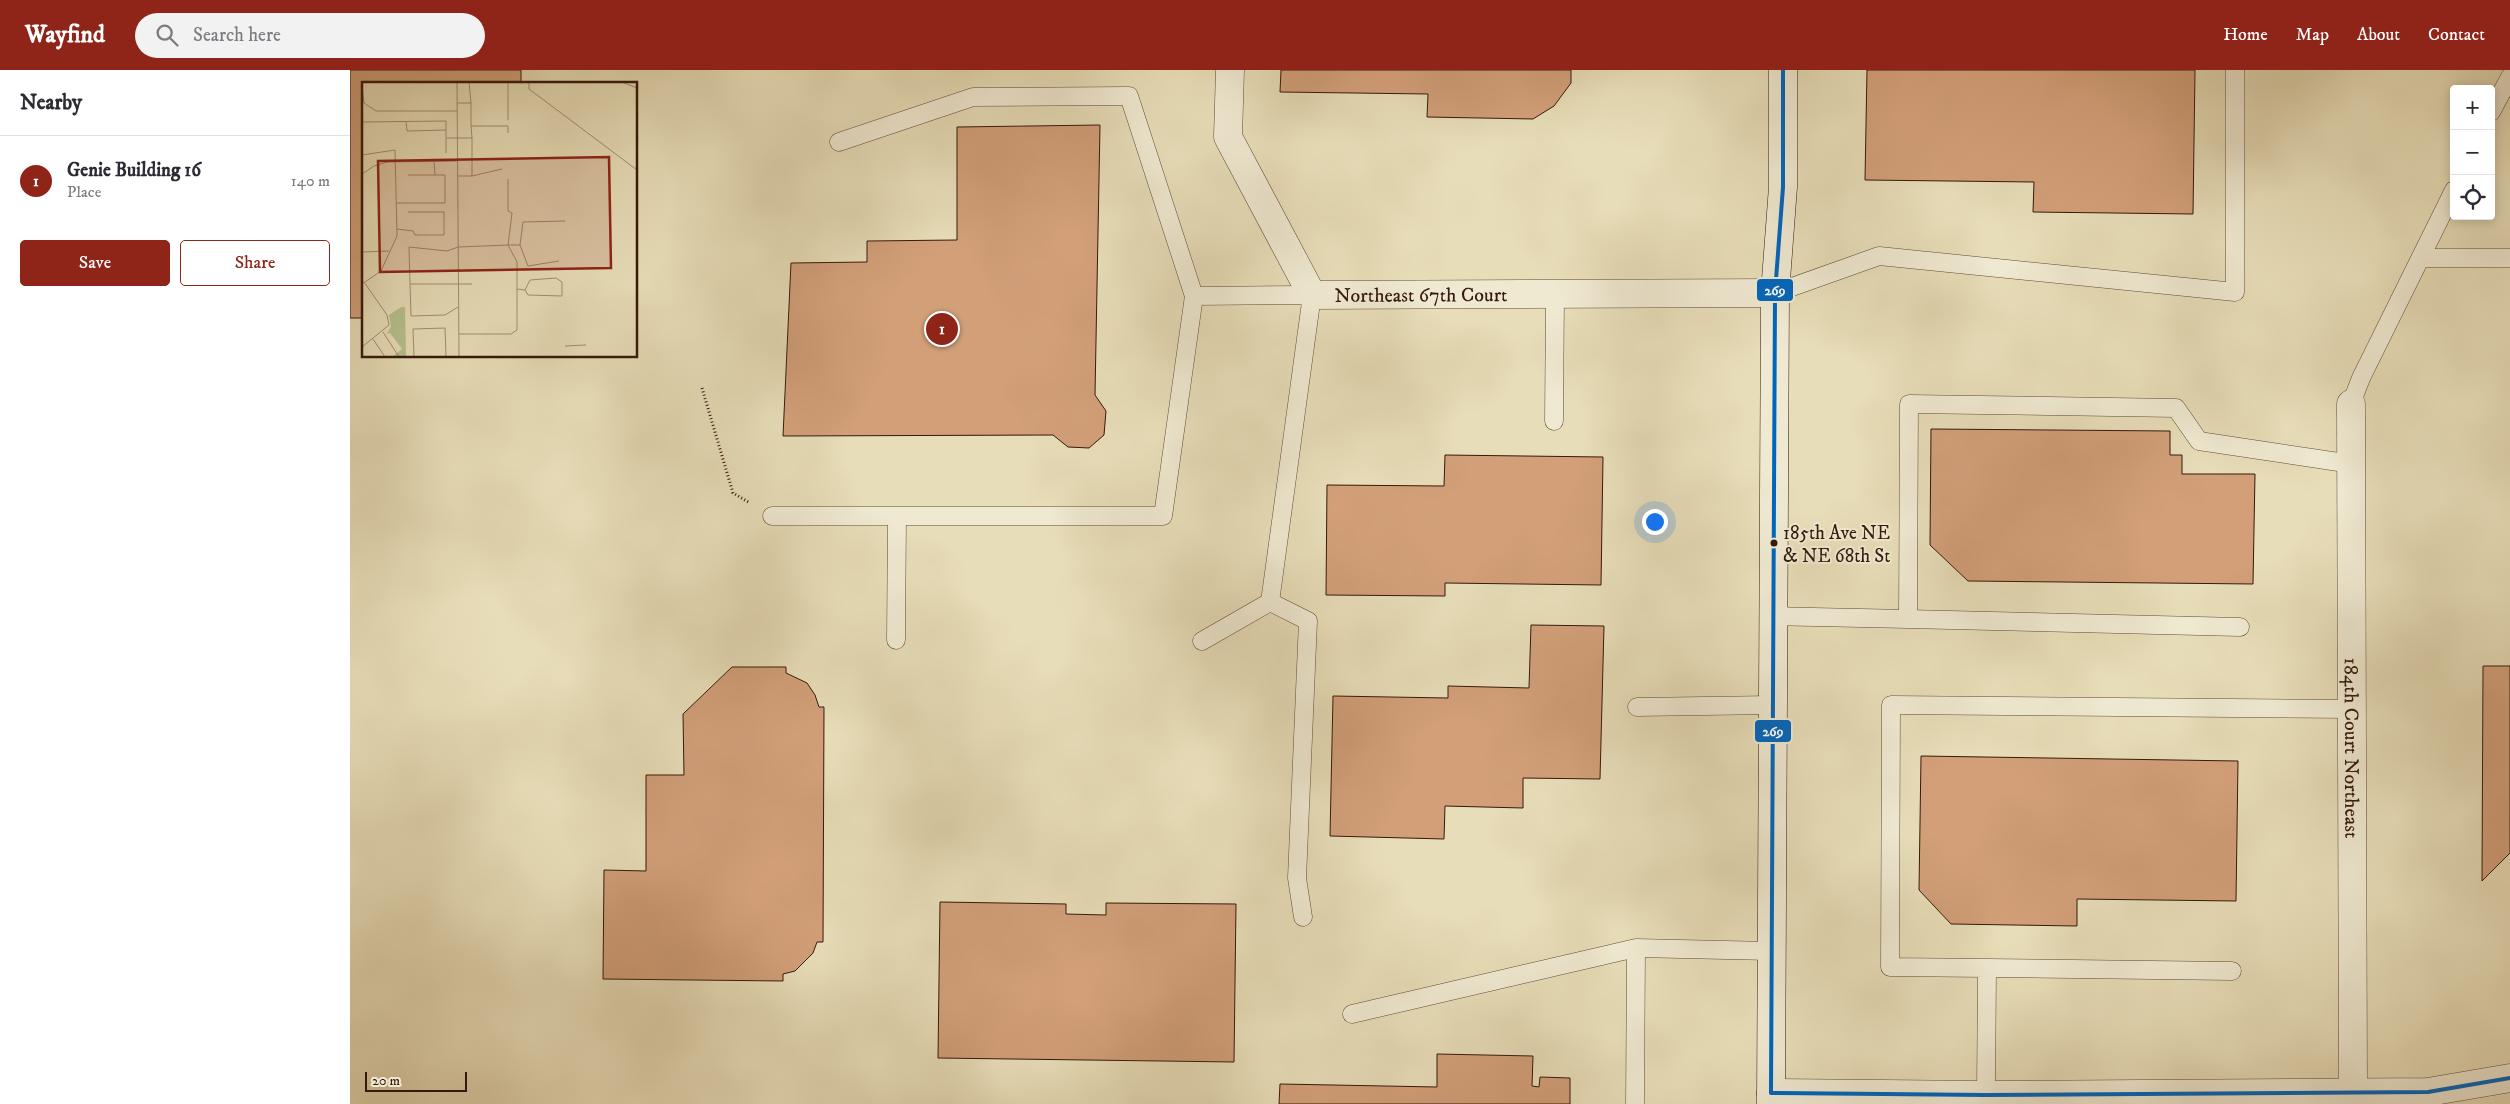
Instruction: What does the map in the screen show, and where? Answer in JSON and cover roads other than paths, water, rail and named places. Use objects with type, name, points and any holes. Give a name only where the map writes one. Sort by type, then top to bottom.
[{"type":"street","name":"Northeast 67th Court","points":[[1230,70],[1228,137],[1312,295],[1775,293]]},
{"type":"street","points":[[1783,70],[1783,187],[1775,293],[1771,1098],[1986,1095],[2353,1098],[2428,1092],[2510,1078]]},
{"type":"street","name":"184th Court Northeast","points":[[2351,404],[2353,1098]]},
{"type":"lane","points":[[1775,293],[1879,256],[2235,292],[2235,70]]},
{"type":"lane","points":[[2495,105],[2510,77]]},
{"type":"lane","points":[[772,516],[1163,516],[1194,296],[1129,96],[973,97],[839,142]]},
{"type":"lane","points":[[2351,404],[2361,378],[2450,198]]},
{"type":"lane","points":[[2421,258],[2510,258]]},
{"type":"lane","points":[[1554,421],[1555,294]]},
{"type":"lane","points":[[1194,296],[1312,295],[1270,602]]},
{"type":"lane","points":[[1908,619],[1909,404],[2176,408],[2199,441],[2352,464]]},
{"type":"lane","points":[[896,640],[897,516]]},
{"type":"lane","points":[[1202,641],[1270,602]]},
{"type":"lane","points":[[1270,602],[1308,621],[1297,878],[1304,917]]},
{"type":"lane","points":[[1772,616],[2240,627]]},
{"type":"lane","points":[[1637,707],[1772,705]]},
{"type":"lane","points":[[2232,971],[1890,967],[1891,705],[2352,709]]},
{"type":"lane","points":[[1635,1104],[1636,948]]},
{"type":"lane","points":[[1352,1014],[1636,948],[1771,951]]},
{"type":"lane","points":[[1986,1095],[1987,968]]},
{"type":"place","name":"Genie Building 16","points":[[942,329]]},
{"type":"place","name":"185th Ave NE & NE 68th St","points":[[1774,543]]}]
